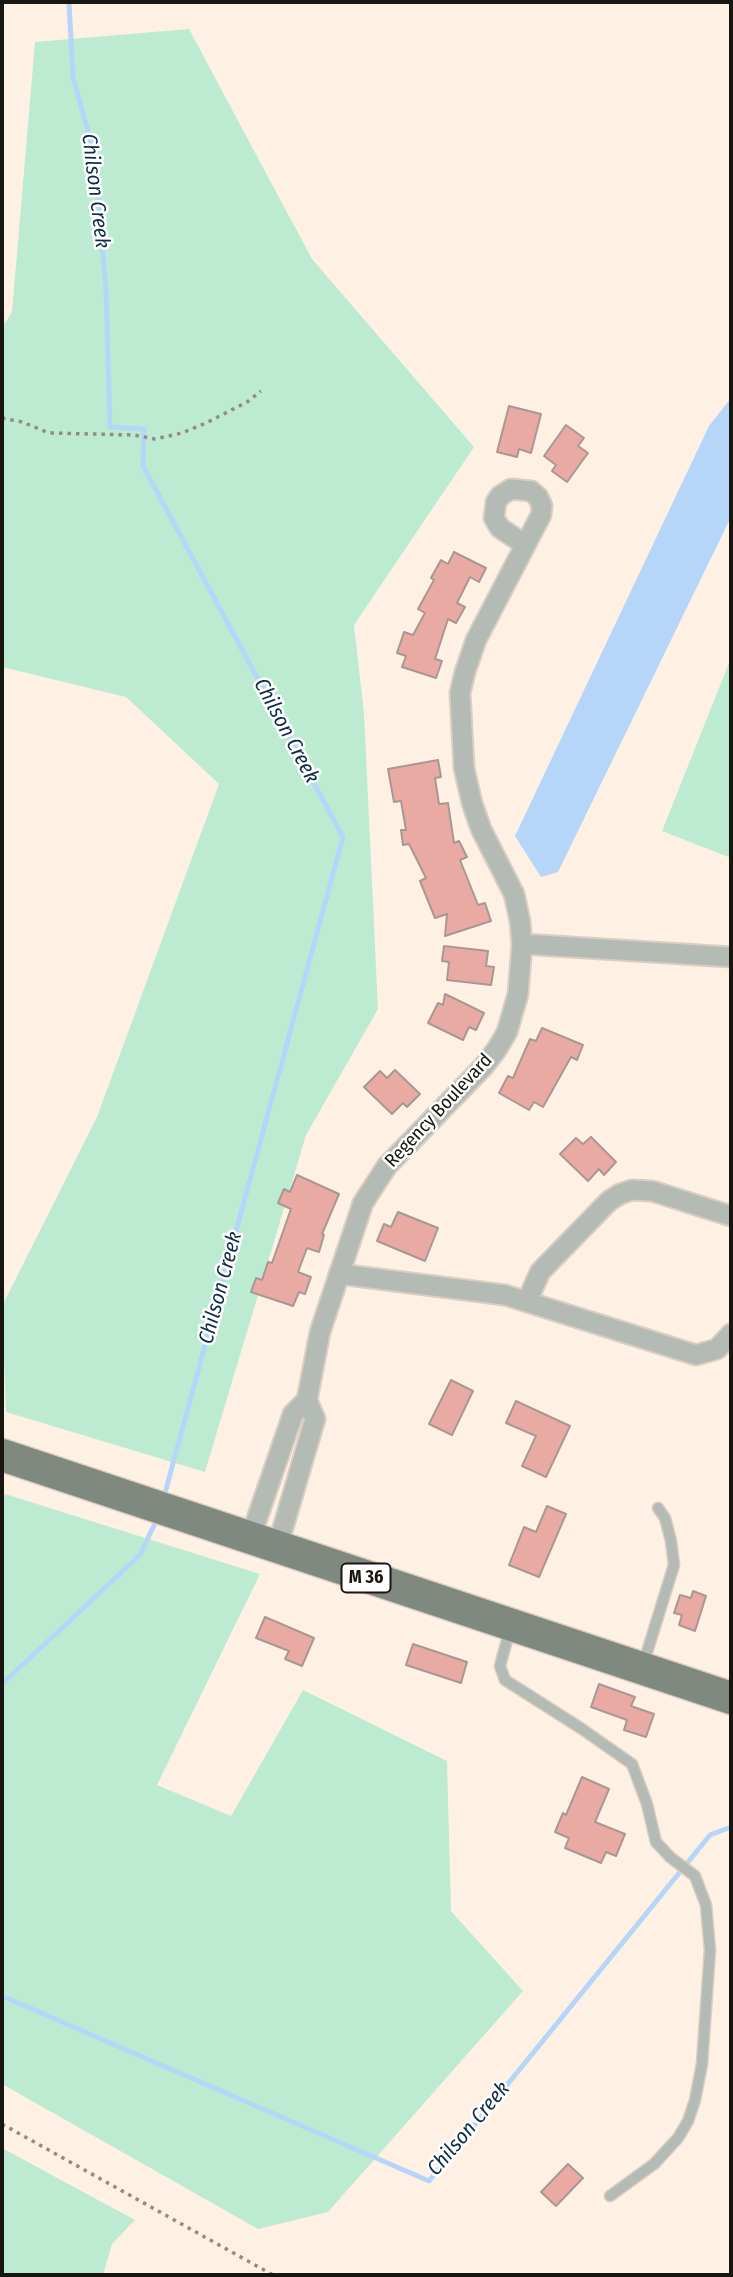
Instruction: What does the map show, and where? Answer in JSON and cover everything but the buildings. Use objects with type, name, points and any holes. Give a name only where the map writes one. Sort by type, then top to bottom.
[{"type":"main road","name":"M 36","points":[[2,1455],[731,1698]]},
{"type":"street","name":"Regency Boulevard","points":[[264,1543],[315,1419],[307,1400],[320,1332],[363,1203],[387,1166],[484,1066],[507,1032],[518,994],[523,944],[520,921],[514,894],[481,829],[472,803],[464,768],[460,693],[476,640],[524,544]]},
{"type":"street","points":[[523,944],[731,957]]},
{"type":"street","points":[[527,1302],[540,1272],[620,1194],[632,1190],[652,1191],[731,1216]]},
{"type":"street","points":[[339,1274],[479,1290],[527,1302],[696,1355],[717,1349],[731,1335]]},
{"type":"street","name":"Regency Boulevard","points":[[264,1543],[293,1414],[307,1400]]},
{"type":"lane","points":[[642,1669],[674,1565],[671,1541],[658,1508]]},
{"type":"lane","points":[[511,1626],[500,1666],[505,1680],[632,1764],[656,1842],[670,1857],[695,1876],[706,1905],[710,1950],[702,2064],[695,2100],[688,2121],[670,2146],[654,2164],[610,2196]]},
{"type":"path","points":[[2,418],[22,422],[49,433],[134,435],[155,439],[182,433],[206,423],[241,406],[261,391]]},
{"type":"path","points":[[2,2124],[273,2275]]},
{"type":"green space","points":[[189,29],[312,259],[474,447],[354,625],[364,713],[378,1009],[306,1135],[205,1472],[6,1412],[2,1306],[97,1117],[219,784],[126,697],[2,667],[2,328],[12,312],[35,42]]},
{"type":"green space","points":[[731,658],[731,858],[662,831]]},
{"type":"green space","points":[[5,1494],[260,1574],[157,1785],[231,1816],[303,1690],[447,1761],[451,1911],[523,1991],[328,2212],[258,2229],[2,2084],[2,1501]]},
{"type":"green space","points":[[2,2148],[135,2220],[112,2244],[103,2275],[2,2275]]},
{"type":"water","points":[[731,398],[731,517],[558,872],[541,877],[515,836],[709,426]]},
{"type":"waterway","name":"Chilson Creek","points":[[69,2],[73,77],[94,153],[106,289],[110,427],[144,429],[143,466],[343,837],[165,1493]]},
{"type":"waterway","name":"Chilson Creek","points":[[2,1684],[140,1555],[157,1519]]},
{"type":"waterway","name":"Chilson Creek","points":[[2,1996],[429,2181],[710,1835],[731,1827]]}]
